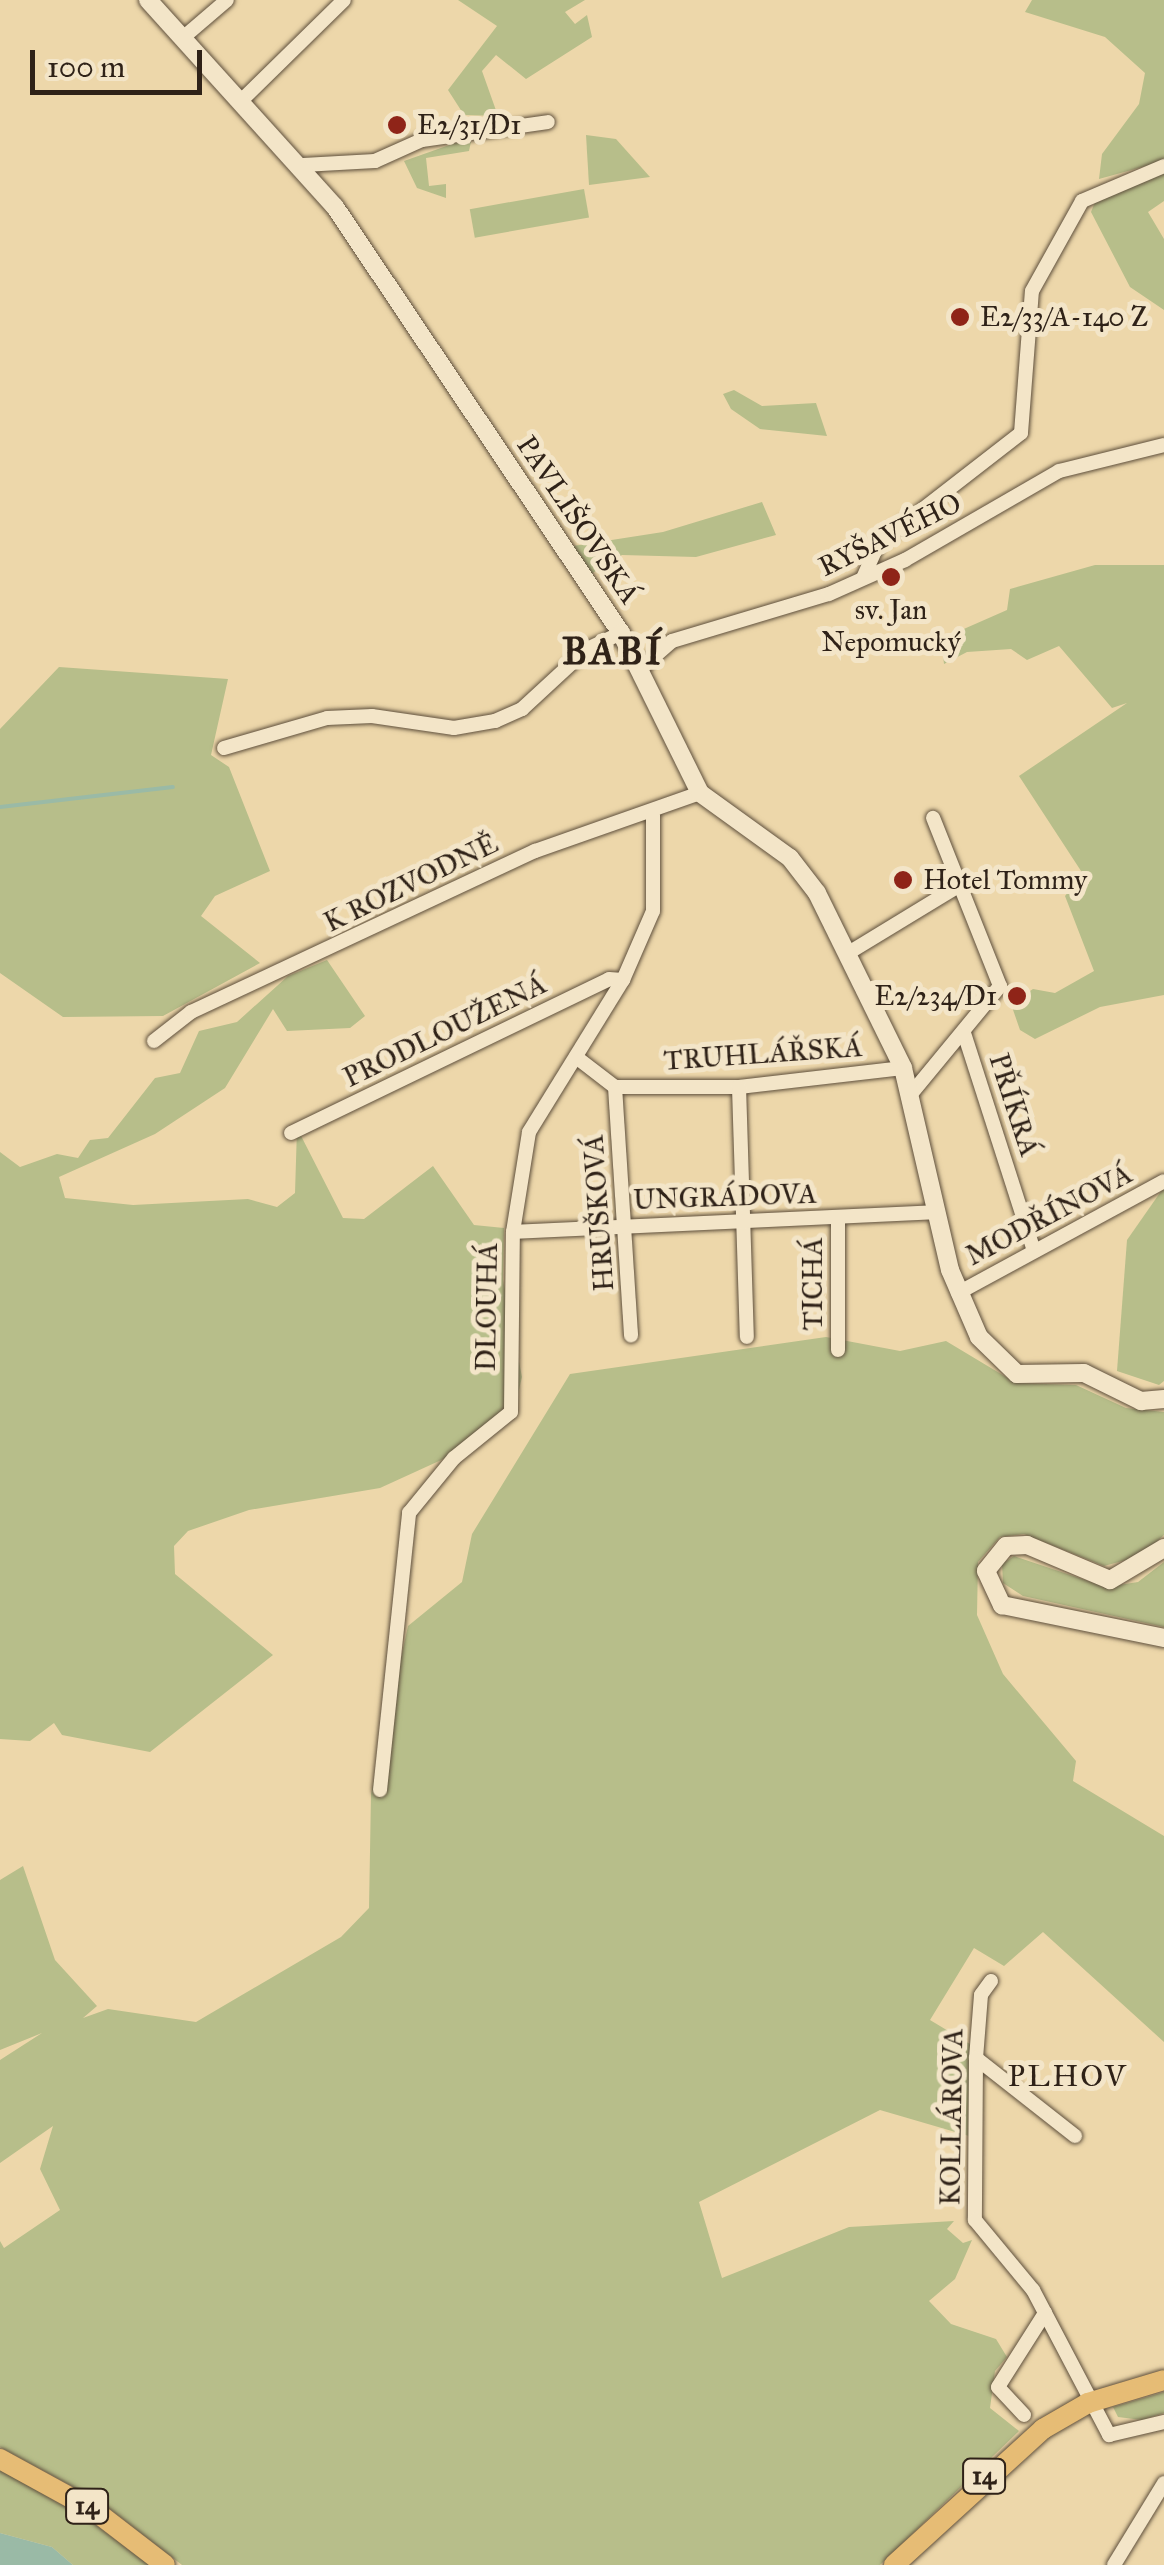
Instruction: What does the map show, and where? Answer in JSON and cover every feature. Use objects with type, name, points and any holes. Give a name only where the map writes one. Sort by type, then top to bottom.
[{"type":"main road","name":"14","points":[[894,2565],[994,2467],[1088,2403],[1164,2380]]},
{"type":"main road","name":"14","points":[[0,2459],[95,2511],[166,2565]]},
{"type":"street","name":"PAVLIŠOVSKÁ","points":[[148,0],[303,165],[621,633],[700,792],[790,858],[850,952],[903,1068],[958,1292],[979,1337],[1017,1374],[1084,1373],[1141,1401],[1164,1399]]},
{"type":"street","points":[[185,36],[227,0]]},
{"type":"street","points":[[243,99],[344,0]]},
{"type":"street","points":[[303,165],[375,161],[422,140],[548,122]]},
{"type":"street","points":[[863,578],[878,544],[1022,433],[1024,334],[1032,292],[1082,201],[1164,166]]},
{"type":"street","name":"RYŠAVÉHO","points":[[639,670],[672,641],[863,578],[1059,471],[1164,445]]},
{"type":"street","points":[[224,748],[327,718],[372,716],[454,728],[495,722],[522,709],[587,649],[621,633]]},
{"type":"street","name":"K ROZVODNĚ","points":[[154,1041],[191,1012],[536,851],[653,814],[700,792]]},
{"type":"street","name":"DLOUHÁ","points":[[380,1790],[409,1513],[454,1458],[510,1412],[513,1232],[530,1132],[622,980],[653,911],[653,814]]},
{"type":"street","points":[[911,1094],[1000,986],[933,818]]},
{"type":"street","points":[[850,952],[960,885]]},
{"type":"street","name":"PRODLOUŽENÁ","points":[[291,1133],[609,979],[622,980]]},
{"type":"street","name":"PŘÍKRÁ","points":[[964,1032],[1034,1251]]},
{"type":"street","points":[[576,1058],[615,1087]]},
{"type":"street","name":"TRUHLÁŘSKÁ","points":[[615,1087],[739,1086],[903,1068]]},
{"type":"street","points":[[739,1086],[746,1338]]},
{"type":"street","name":"HRUŠKOVÁ","points":[[615,1087],[631,1335]]},
{"type":"street","name":"MODŘÍNOVÁ","points":[[958,1292],[1164,1181]]},
{"type":"street","name":"UNGRÁDOVA","points":[[513,1232],[938,1212]]},
{"type":"street","name":"TICHÁ","points":[[838,1218],[838,1350]]},
{"type":"street","points":[[1164,1548],[1110,1580],[1027,1545],[1006,1546],[986,1571],[1002,1605],[1164,1638]]},
{"type":"street","name":"KOLLÁROVA","points":[[991,1981],[981,1995],[976,2058],[975,2220],[1044,2313],[1088,2403]]},
{"type":"street","points":[[976,2058],[1074,2136]]},
{"type":"street","points":[[1024,2414],[998,2388],[1044,2313]]},
{"type":"street","points":[[1088,2403],[1109,2435],[1164,2422]]},
{"type":"street","points":[[1114,2565],[1164,2483]]},
{"type":"green space","points":[[458,0],[585,0],[565,12],[575,24],[587,15],[592,37],[526,79],[496,55],[482,71],[498,116],[464,115],[448,90],[497,26]]},
{"type":"green space","points":[[1032,0],[1164,0],[1164,161],[1099,179],[1102,154],[1139,104],[1145,73],[1105,37],[1025,12]]},
{"type":"green space","points":[[586,135],[616,139],[650,177],[589,185]]},
{"type":"green space","points":[[472,137],[469,151],[426,158],[429,186],[446,184],[446,198],[417,188],[404,161]]},
{"type":"green space","points":[[1164,170],[1164,201],[1148,212],[1164,239],[1164,310],[1130,287],[1091,212],[1097,197]]},
{"type":"green space","points":[[584,189],[589,218],[475,238],[470,209]]},
{"type":"green space","points":[[734,390],[762,406],[816,403],[827,436],[760,429],[731,409],[723,394]]},
{"type":"green space","points":[[762,502],[776,535],[696,557],[622,555],[591,574],[573,546],[663,532]]},
{"type":"green space","points":[[1095,565],[1164,565],[1164,995],[1100,1007],[1035,1039],[1020,1030],[1011,1004],[1033,989],[1055,993],[1094,971],[1065,896],[1083,874],[1019,776],[1127,703],[1112,708],[1059,646],[1027,660],[1011,649],[967,652],[944,664],[941,639],[1007,610],[1010,589]]},
{"type":"green space","points":[[59,667],[228,679],[211,755],[229,767],[270,871],[215,896],[201,916],[260,963],[163,1016],[63,1017],[0,973],[0,729]]},
{"type":"green space","points":[[327,960],[365,1016],[350,1028],[287,1031],[273,1009],[225,1088],[155,1134],[59,1177],[65,1198],[133,1205],[248,1199],[277,1207],[295,1193],[297,1128],[343,1218],[364,1219],[433,1166],[474,1225],[504,1228],[503,1280],[522,1377],[515,1406],[450,1456],[380,1488],[249,1510],[188,1531],[174,1546],[175,1574],[273,1655],[150,1752],[62,1735],[54,1723],[30,1741],[0,1739],[0,1152],[20,1167],[57,1154],[78,1158],[90,1140],[108,1138],[155,1078],[180,1073],[199,1031],[237,1022],[288,976]]},
{"type":"green space","points":[[1164,1187],[1164,1381],[1159,1385],[1117,1371],[1127,1240]]},
{"type":"green space","points":[[826,1337],[900,1351],[946,1341],[1016,1383],[1076,1385],[1126,1408],[1164,1412],[1164,1535],[1141,1556],[1104,1566],[1024,1534],[1000,1537],[978,1562],[977,1615],[1003,1674],[1076,1761],[1073,1781],[1164,1836],[1164,2042],[1043,1932],[1004,1966],[974,1948],[930,2020],[970,2044],[969,2136],[880,2110],[699,2202],[722,2278],[849,2227],[954,2221],[947,2229],[963,2243],[972,2240],[955,2279],[929,2301],[951,2324],[996,2339],[1007,2357],[995,2371],[990,2408],[1019,2431],[880,2565],[182,2565],[101,2502],[0,2447],[0,2241],[4,2248],[60,2210],[40,2169],[53,2126],[0,2163],[0,2060],[42,2033],[0,2050],[0,1880],[23,1866],[55,1960],[97,2006],[83,2018],[108,2009],[196,2022],[341,1937],[369,1908],[371,1794],[408,1626],[462,1582],[472,1534],[570,1374]]},
{"type":"green space","points":[[1014,1556],[1106,1587],[1138,1582],[1164,1562],[1164,1627],[1023,1596],[1003,1583],[1002,1564]]},
{"type":"green space","points":[[1164,2392],[1164,2413],[1142,2420],[1118,2417],[1113,2407]]},
{"type":"green space","points":[[0,2470],[89,2520],[149,2565],[73,2565],[52,2547],[0,2533]]},
{"type":"shaded area","points":[[0,2533],[52,2547],[73,2565],[0,2565]]},
{"type":"waterway","points":[[0,807],[173,787]]},
{"type":"place","name":"E2/31/D1","points":[[397,125]]},
{"type":"place","name":"E2/33/A-140 Z","points":[[960,317]]},
{"type":"place","name":"sv. Jan Nepomucký","points":[[891,577]]},
{"type":"place","name":"Hotel Tommy","points":[[903,880]]},
{"type":"place","name":"E2/234/D1","points":[[1017,996]]},
{"type":"district","name":"BABÍ","points":[[613,652]]},
{"type":"district","name":"PLHOV","points":[[1068,2076]]}]
